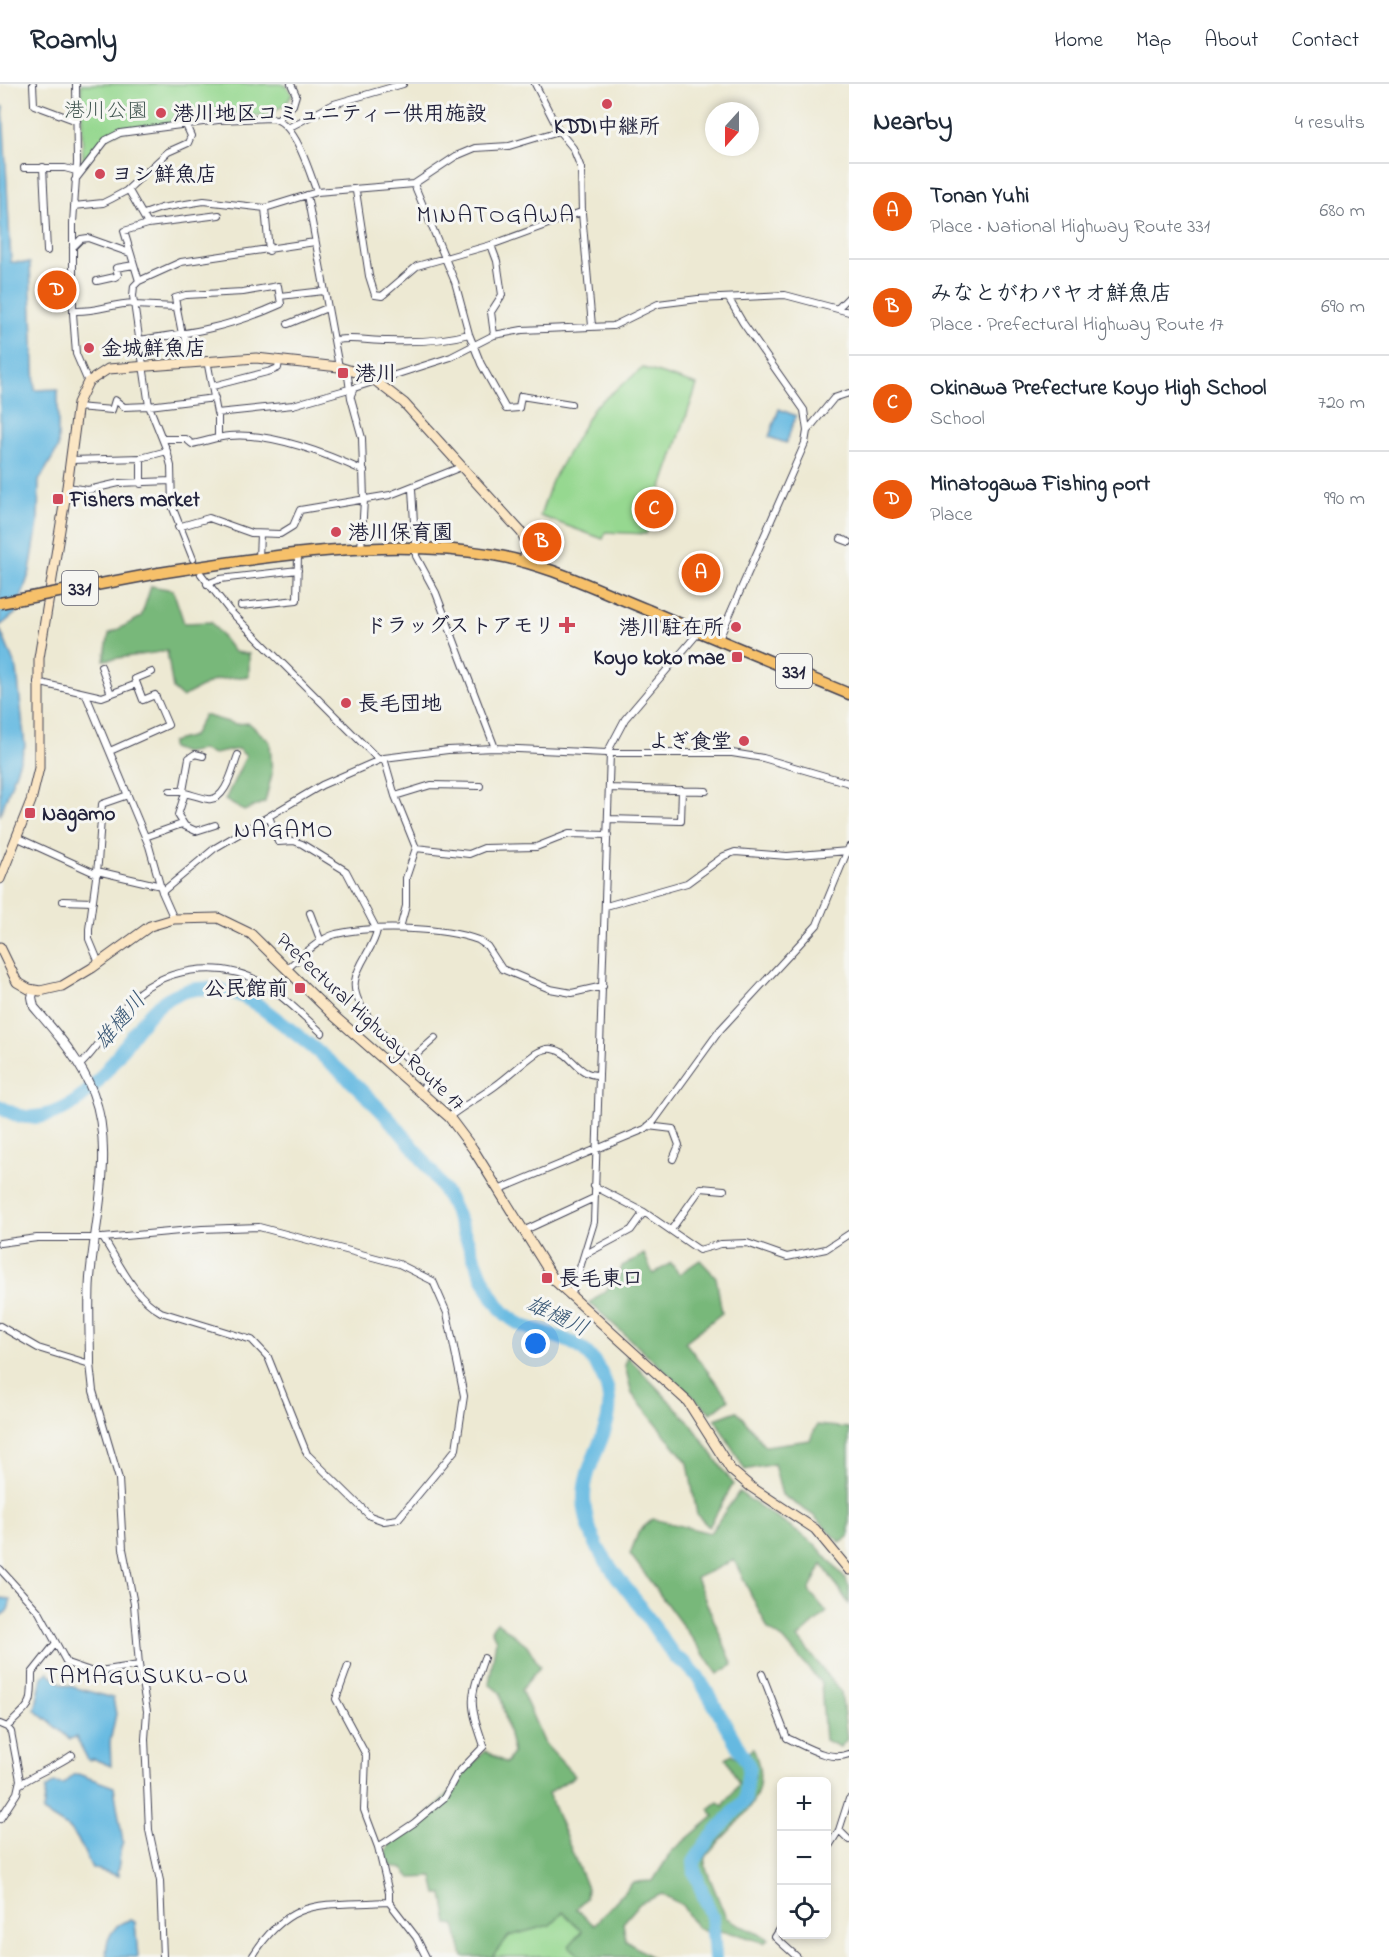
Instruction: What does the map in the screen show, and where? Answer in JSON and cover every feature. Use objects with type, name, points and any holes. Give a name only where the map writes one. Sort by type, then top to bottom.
[{"type":"highway","name":"331","points":[[0,603],[159,573],[298,554],[415,549],[492,555],[524,562],[719,639],[849,694]]},
{"type":"main road","points":[[0,879],[31,801],[39,768],[37,682],[68,488],[77,407],[88,381],[108,369],[256,358],[343,368],[378,380],[404,403],[522,533],[527,545],[524,562]]},
{"type":"main road","name":"Prefectural Highway Route 17","points":[[34,990],[51,990],[99,963],[150,926],[174,919],[208,917],[235,924],[251,934],[333,1015],[449,1117],[498,1190],[546,1269],[571,1297],[688,1402],[731,1470],[751,1487],[815,1529],[849,1570]]},
{"type":"main road","points":[[0,947],[13,976],[23,986],[34,990]]},
{"type":"street","points":[[33,84],[34,105],[77,121]]},
{"type":"street","points":[[76,84],[73,310],[75,354],[88,381]]},
{"type":"street","points":[[75,180],[106,140],[120,133],[218,120],[278,118],[293,105],[296,96],[291,84]]},
{"type":"street","points":[[288,128],[334,104],[403,84]]},
{"type":"street","points":[[535,84],[559,130],[573,147],[581,168],[582,212],[592,326]]},
{"type":"street","points":[[278,118],[288,128],[317,192]]},
{"type":"street","points":[[74,206],[103,203],[128,189],[168,152],[188,143],[191,136],[186,125]]},
{"type":"street","points":[[144,214],[170,206],[204,201],[265,208],[317,192],[356,191],[414,184],[456,156],[475,148],[509,146],[559,130]]},
{"type":"street","points":[[43,167],[47,251]]},
{"type":"street","points":[[24,168],[65,168],[76,171]]},
{"type":"street","points":[[414,184],[459,292],[473,344],[488,379],[506,410],[519,408],[521,396],[571,404]]},
{"type":"street","points":[[128,189],[148,224]]},
{"type":"street","points":[[356,191],[369,276],[375,295],[382,296],[417,266],[491,245],[582,212]]},
{"type":"street","points":[[307,195],[327,308],[362,438],[364,500],[361,550]]},
{"type":"street","points":[[265,208],[269,251]]},
{"type":"street","points":[[139,281],[124,231],[148,224],[219,215]]},
{"type":"street","points":[[73,247],[81,239],[88,238],[130,253]]},
{"type":"street","points":[[193,559],[178,527],[172,506],[171,481],[164,440],[148,406],[138,340],[134,286],[139,281],[181,262],[269,251],[315,242]]},
{"type":"street","points":[[491,245],[497,261],[502,296],[491,312],[494,335]]},
{"type":"street","points":[[97,281],[118,275],[116,268],[134,265]]},
{"type":"street","points":[[138,340],[183,335],[217,329],[261,313],[281,304],[278,286],[243,292],[186,295],[175,298],[176,307],[183,335],[189,362]]},
{"type":"street","points":[[280,296],[324,291]]},
{"type":"street","points":[[218,412],[293,405],[350,392],[354,388],[451,357],[494,335],[613,326],[658,304],[785,295],[849,312]]},
{"type":"street","points":[[838,308],[849,297]]},
{"type":"street","points":[[729,299],[743,323],[794,393],[804,410],[807,431]]},
{"type":"street","points":[[73,310],[92,312],[105,310],[115,304],[176,307]]},
{"type":"street","points":[[288,324],[327,308]]},
{"type":"street","points":[[336,340],[360,338],[387,342],[442,339],[469,334]]},
{"type":"street","points":[[207,360],[218,412],[218,438]]},
{"type":"street","points":[[213,386],[241,381],[271,371],[278,368],[279,361]]},
{"type":"street","points":[[719,639],[807,431],[834,398],[849,393]]},
{"type":"street","points":[[77,407],[112,410],[115,400],[124,407],[215,398]]},
{"type":"street","points":[[164,440],[186,439],[192,444],[218,438],[253,436],[313,448],[364,471]]},
{"type":"street","points":[[71,460],[141,458],[167,451]]},
{"type":"street","points":[[141,458],[141,484]]},
{"type":"street","points":[[178,527],[209,518],[238,530],[260,534],[287,531],[300,510],[364,500],[412,489],[461,466]]},
{"type":"street","points":[[68,488],[88,490],[119,483],[141,484],[171,481]]},
{"type":"street","points":[[412,489],[415,549],[436,593],[495,748]]},
{"type":"street","points":[[259,558],[260,534]]},
{"type":"street","points":[[841,539],[849,542]]},
{"type":"street","points":[[241,606],[297,600],[298,554]]},
{"type":"street","points":[[207,584],[220,579],[298,570]]},
{"type":"street","points":[[201,574],[229,610],[382,759],[394,796],[416,848],[406,878],[406,906],[400,928]]},
{"type":"street","points":[[571,1297],[594,1222],[606,906],[609,753],[625,719],[699,632]]},
{"type":"street","points":[[101,666],[111,694]]},
{"type":"street","points":[[110,750],[168,725],[155,695],[143,700],[135,679],[152,672]]},
{"type":"street","points":[[37,682],[102,698],[137,684]]},
{"type":"street","points":[[86,694],[145,837],[174,919]]},
{"type":"street","points":[[162,889],[215,848],[269,816],[322,785],[382,759],[448,750],[495,748],[609,753],[732,753],[763,758],[849,783]]},
{"type":"street","points":[[203,756],[195,754],[189,758],[178,815],[182,824],[196,831],[215,825]]},
{"type":"street","points":[[170,791],[184,792],[210,800],[216,798],[224,790],[238,755]]},
{"type":"street","points":[[394,796],[431,785],[480,786]]},
{"type":"street","points":[[609,788],[706,791]]},
{"type":"street","points":[[608,819],[681,821],[682,790]]},
{"type":"street","points":[[99,963],[89,939],[102,804],[128,795]]},
{"type":"street","points":[[269,816],[278,842],[294,841],[302,844],[346,871],[377,930]]},
{"type":"street","points":[[145,837],[182,824]]},
{"type":"street","points":[[416,848],[469,854],[484,848],[536,846],[569,834],[608,835]]},
{"type":"street","points":[[16,837],[97,872],[162,889]]},
{"type":"street","points":[[498,1190],[648,1126],[720,1030],[817,925],[848,849],[787,856],[735,852],[723,856],[687,883],[606,906]]},
{"type":"street","points":[[63,901],[93,902]]},
{"type":"street","points":[[310,913],[321,942]]},
{"type":"street","points":[[288,969],[321,942],[336,934],[400,928],[423,929],[478,940],[487,946],[502,969],[550,989],[572,993],[603,986]]},
{"type":"street","points":[[377,930],[360,964],[356,991],[362,1006],[408,1062],[428,1080],[421,1091]]},
{"type":"street","points":[[80,1065],[94,1052],[128,1004],[140,992],[168,977],[196,969],[223,970],[260,982],[321,1033]]},
{"type":"street","points":[[34,990],[32,997],[34,1007],[80,1065],[93,1094],[100,1119],[103,1152],[98,1238],[90,1281],[90,1364],[93,1391],[119,1479],[123,1549],[134,1604],[139,1665],[147,1711],[145,1738],[149,1830],[160,1881],[163,1957]]},
{"type":"street","points":[[408,1062],[435,1038]]},
{"type":"street","points":[[449,1117],[466,1103],[496,1086],[536,1053],[544,1050],[552,1049],[565,1054],[580,1070],[599,1075]]},
{"type":"street","points":[[648,1126],[673,1129],[679,1145],[673,1159]]},
{"type":"street","points":[[594,1186],[644,1212],[699,1250],[721,1244],[747,1243],[787,1257],[826,1249],[849,1234]]},
{"type":"street","points":[[671,1230],[701,1188],[724,1190]]},
{"type":"street","points":[[523,1231],[594,1198]]},
{"type":"street","points":[[584,1255],[631,1230],[644,1212]]},
{"type":"street","points":[[0,1243],[37,1238],[98,1238],[202,1229],[259,1227],[399,1264],[433,1281],[447,1313],[464,1396],[456,1449],[398,1519],[384,1521],[370,1516],[308,1454],[268,1358],[252,1340],[161,1312],[151,1306],[141,1298],[98,1238]]},
{"type":"street","points":[[0,1326],[38,1348],[90,1364]]},
{"type":"street","points":[[0,1569],[39,1612],[67,1663],[80,1670],[93,1672],[139,1665]]},
{"type":"street","points":[[0,1819],[19,1786],[20,1780],[11,1732],[3,1726],[28,1708],[33,1698],[32,1673],[55,1644]]},
{"type":"street","points":[[378,1847],[414,1823],[444,1798],[457,1774],[484,1746],[471,1707],[473,1689],[484,1658]]},
{"type":"street","points":[[348,1666],[336,1699],[366,1755],[364,1810],[378,1847],[389,1902],[416,1936],[426,1957]]},
{"type":"street","points":[[762,1674],[787,1738],[818,1753],[844,1756],[849,1754]]},
{"type":"street","points":[[19,1786],[35,1774],[56,1767],[72,1755]]},
{"type":"street","points":[[831,1843],[839,1830],[849,1799]]},
{"type":"street","points":[[839,1830],[849,1840]]},
{"type":"street","points":[[252,1957],[265,1936],[286,1916],[307,1907],[389,1902]]},
{"type":"street","points":[[777,1939],[797,1957]]},
{"type":"green space","name":"港川公園","points":[[81,84],[281,84],[287,86],[292,94],[286,104],[266,115],[223,117],[123,130],[106,137],[83,167]]},
{"type":"green space","points":[[643,368],[697,385],[646,534],[606,532],[603,539],[540,516],[552,481],[594,407]]},
{"type":"green space","points":[[151,586],[173,590],[184,623],[211,622],[234,652],[249,654],[249,676],[215,680],[182,697],[173,689],[167,651],[104,660],[109,634],[141,617]]},
{"type":"green space","points":[[204,715],[235,724],[249,723],[270,742],[272,774],[265,802],[244,811],[225,800],[246,756],[238,749],[214,754],[202,750],[184,753],[171,748],[171,742],[193,736]]},
{"type":"green space","points":[[644,1254],[653,1274],[671,1263],[679,1274],[700,1260],[716,1277],[722,1313],[685,1342],[729,1399],[711,1413],[590,1303],[618,1280],[622,1266]]},
{"type":"green space","points":[[627,1356],[692,1425],[733,1484],[709,1527],[697,1515],[688,1463],[632,1394],[625,1366]]},
{"type":"green space","points":[[737,1411],[765,1446],[810,1440],[817,1425],[849,1428],[849,1536],[840,1542],[813,1515],[782,1495],[774,1464],[745,1470],[715,1419]]},
{"type":"green space","points":[[739,1492],[816,1545],[846,1580],[849,1587],[849,1604],[822,1564],[809,1591],[827,1612],[798,1638],[841,1692],[847,1739],[840,1747],[825,1740],[821,1683],[784,1640],[768,1629],[734,1560],[696,1578],[733,1665],[718,1674],[630,1554],[639,1531],[653,1519],[710,1533]]},
{"type":"green space","points":[[497,1622],[527,1645],[540,1667],[521,1690],[545,1744],[575,1776],[548,1793],[587,1888],[586,1898],[576,1909],[594,1925],[633,1882],[653,1881],[671,1852],[714,1816],[709,1809],[718,1802],[723,1806],[739,1784],[726,1758],[732,1754],[741,1762],[751,1785],[755,1776],[748,1753],[753,1748],[759,1767],[760,1783],[756,1796],[749,1809],[706,1857],[705,1866],[726,1918],[769,1939],[764,1943],[720,1931],[708,1933],[697,1928],[682,1905],[662,1894],[640,1903],[623,1923],[626,1941],[651,1957],[581,1957],[569,1946],[582,1931],[563,1912],[550,1925],[509,1936],[492,1957],[463,1957],[455,1925],[448,1924],[443,1894],[437,1894],[433,1877],[411,1878],[403,1869],[392,1866],[387,1860],[386,1851],[391,1843],[414,1829],[451,1791],[455,1792],[465,1772],[485,1751],[506,1763],[513,1753],[500,1693],[489,1684],[496,1640],[491,1629]]},
{"type":"green space","points":[[573,1906],[605,1943],[634,1957],[490,1957],[505,1937]]},
{"type":"water","points":[[0,105],[3,107],[11,262],[30,263],[35,390],[58,389],[58,448],[39,481],[38,523],[30,571],[16,613],[0,626]]},
{"type":"water","points":[[779,409],[796,416],[786,443],[769,437]]},
{"type":"water","points":[[0,629],[17,670],[25,746],[0,816]]},
{"type":"water","points":[[0,1598],[10,1599],[10,1605],[0,1616]]},
{"type":"water","points":[[48,1672],[62,1684],[113,1698],[116,1714],[110,1742],[111,1766],[94,1759],[88,1760],[76,1737],[70,1739],[35,1710],[42,1677]]},
{"type":"water","points":[[78,1774],[114,1787],[123,1842],[117,1871],[119,1876],[92,1868],[77,1838],[67,1827],[43,1812],[46,1789],[54,1783],[63,1784],[73,1775]]},
{"type":"water","points":[[130,1920],[135,1922],[138,1957],[107,1957],[108,1939],[114,1929]]},
{"type":"waterway","name":"雄樋川","points":[[0,1107],[16,1115],[36,1117],[50,1114],[77,1101],[98,1081],[153,1010],[176,994],[203,988],[239,995],[252,1001],[310,1045],[354,1083],[413,1147],[446,1194],[486,1284],[501,1309],[513,1320],[527,1327],[570,1341],[583,1350],[595,1363],[605,1382],[609,1398],[609,1412],[586,1483],[584,1498],[590,1530],[604,1558],[675,1657],[686,1664],[700,1680],[749,1766],[745,1800],[706,1843],[694,1862],[695,1873],[712,1917],[715,1957]]},
{"type":"place","name":"KDDI中継所","points":[[607,104]]},
{"type":"place","name":"港川地区コミュニティー供用施設","points":[[161,113]]},
{"type":"place","name":"ヨシ鮮魚店","points":[[100,174]]},
{"type":"place","name":"Minatogawa Fishing port","points":[[57,290]]},
{"type":"place","name":"金城鮮魚店","points":[[89,348]]},
{"type":"place","name":"港川","points":[[343,373]]},
{"type":"place","name":"Fishers market","points":[[58,499]]},
{"type":"place","name":"Okinawa Prefecture Koyo High School","points":[[654,509]]},
{"type":"place","name":"港川保育園","points":[[336,532]]},
{"type":"place","name":"みなとがわパヤオ鮮魚店","points":[[542,542]]},
{"type":"place","name":"Tonan Yuhi","points":[[701,573]]},
{"type":"place","name":"ドラッグストアモリ","points":[[567,625]]},
{"type":"place","name":"港川駐在所","points":[[736,627]]},
{"type":"place","name":"Koyo koko mae","points":[[737,657]]},
{"type":"place","name":"長毛団地","points":[[346,703]]},
{"type":"place","name":"よぎ食堂","points":[[744,741]]},
{"type":"place","name":"Nagamo","points":[[30,813]]},
{"type":"place","name":"公民館前","points":[[300,988]]},
{"type":"place","name":"長毛東口","points":[[547,1278]]},
{"type":"district","name":"MINATOGAWA","points":[[496,214]]},
{"type":"district","name":"NAGAMO","points":[[284,829]]},
{"type":"district","name":"TAMAGUSUKU-OU","points":[[147,1675]]}]
